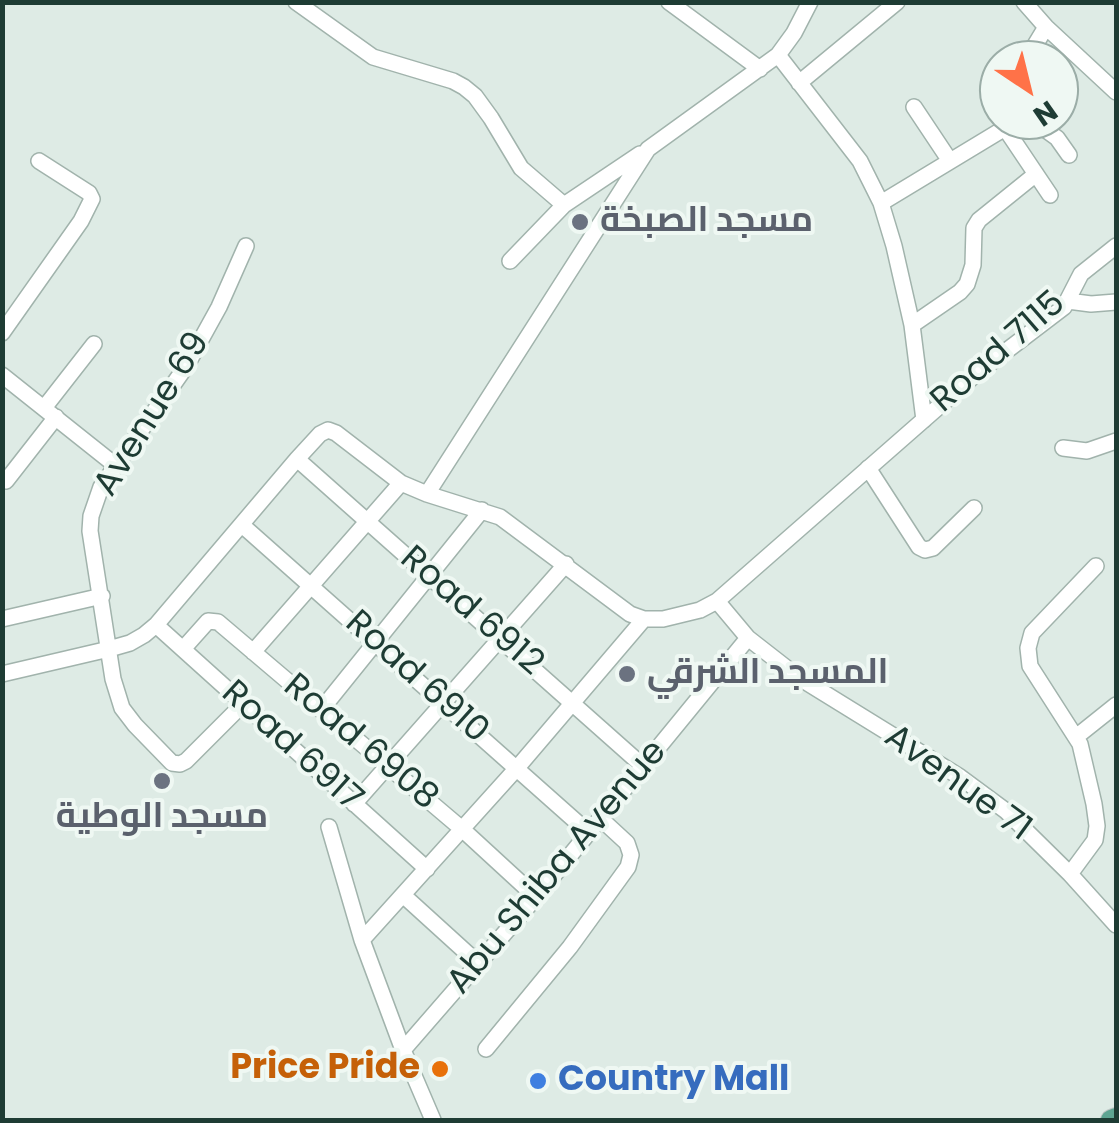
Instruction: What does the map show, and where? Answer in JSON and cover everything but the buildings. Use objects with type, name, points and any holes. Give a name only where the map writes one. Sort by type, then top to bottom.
[{"type":"street","points":[[296,2],[373,57],[453,81],[475,96],[522,168],[564,205]]},
{"type":"street","points":[[668,2],[760,69]]},
{"type":"street","points":[[510,261],[564,205],[648,150],[778,55],[810,2]]},
{"type":"street","points":[[1024,2],[1116,92]]},
{"type":"street","points":[[800,83],[891,4]]},
{"type":"street","points":[[1038,40],[1046,26]]},
{"type":"street","points":[[2,674],[109,649],[144,636],[297,459],[320,434],[332,431],[401,483],[500,517],[630,614],[644,619],[682,616],[718,601],[924,420],[912,326],[881,203],[860,161],[778,55]]},
{"type":"street","points":[[914,106],[950,161]]},
{"type":"street","points":[[881,203],[982,140]]},
{"type":"street","points":[[1016,140],[1050,195]]},
{"type":"street","points":[[1058,140],[1068,155]]},
{"type":"street","points":[[427,494],[648,150]]},
{"type":"street","points":[[2,333],[81,222],[92,199],[90,193],[39,161]]},
{"type":"street","points":[[912,326],[967,284],[973,265],[974,228],[979,220],[1036,174]]},
{"type":"street","name":"Avenue 69","points":[[242,705],[183,763],[172,763],[134,725],[122,708],[113,679],[90,532],[101,487],[187,365],[246,246]]},
{"type":"street","name":"Road 7115","points":[[924,420],[1068,301],[1081,274],[1116,246]]},
{"type":"street","points":[[1068,301],[1116,302]]},
{"type":"street","points":[[6,481],[94,344]]},
{"type":"street","points":[[2,375],[115,465]]},
{"type":"street","points":[[1063,448],[1086,451],[1116,441]]},
{"type":"street","name":"Road 6912","points":[[297,459],[644,766]]},
{"type":"street","points":[[868,468],[919,547],[925,550],[933,548],[974,508]]},
{"type":"street","points":[[253,652],[401,483]]},
{"type":"street","points":[[321,710],[482,510]]},
{"type":"street","name":"Road 6910","points":[[242,524],[589,833]]},
{"type":"street","points":[[354,804],[566,564]]},
{"type":"street","points":[[1070,874],[1095,840],[1097,826],[1087,770],[1076,737],[1030,666],[1028,648],[1032,633],[1096,566]]},
{"type":"street","points":[[2,619],[102,596]]},
{"type":"street","name":"Avenue 71","points":[[718,601],[748,638],[798,677],[1006,811],[1116,925]]},
{"type":"street","points":[[362,940],[644,619]]},
{"type":"street","name":"Road 6908","points":[[182,648],[212,620],[388,766],[536,897]]},
{"type":"street","name":"Road 6917","points":[[156,625],[426,868]]},
{"type":"street","name":"Abu Shiba Avenue","points":[[403,1050],[480,964],[748,638]]},
{"type":"street","points":[[1076,737],[1116,705]]},
{"type":"street","points":[[486,1049],[570,947],[628,867],[631,855],[627,843],[600,819]]},
{"type":"street","points":[[328,827],[362,940],[434,1120]]},
{"type":"street","points":[[403,895],[480,964]]},
{"type":"place","name":"مسجد الصبخة","points":[[580,222]]},
{"type":"place","name":"المسجد الشرقي","points":[[627,674]]},
{"type":"place","name":"مسجد الوطية","points":[[162,781]]},
{"type":"place","name":"Price Pride","points":[[440,1069]]},
{"type":"place","name":"Country Mall","points":[[538,1081]]}]
